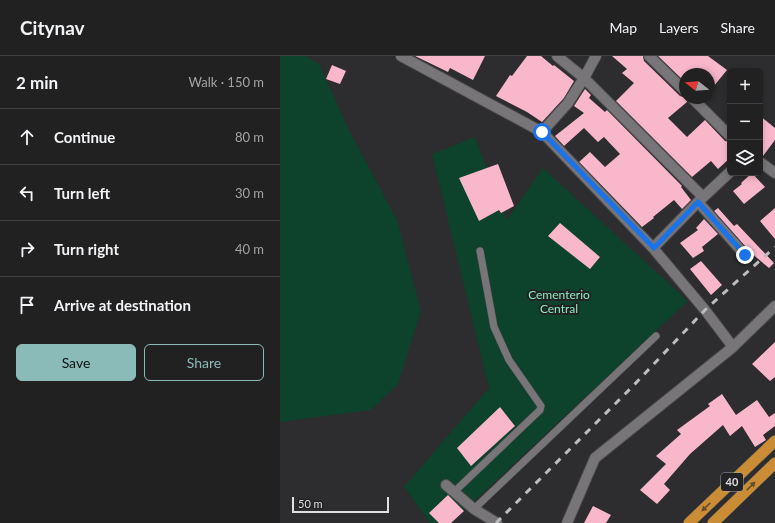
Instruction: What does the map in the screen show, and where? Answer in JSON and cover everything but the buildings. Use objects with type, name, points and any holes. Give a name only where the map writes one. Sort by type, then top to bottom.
[{"type":"highway","name":"40","points":[[689,523],[775,441]]},
{"type":"highway","name":"40","points":[[713,523],[775,464]]},
{"type":"street","points":[[401,56],[542,132],[654,248],[733,347]]},
{"type":"street","points":[[557,56],[584,78],[701,200],[745,255]]},
{"type":"street","points":[[542,132],[568,103],[596,56]]},
{"type":"street","points":[[649,56],[679,85]]},
{"type":"street","points":[[698,104],[727,133]]},
{"type":"street","points":[[763,164],[775,173]]},
{"type":"street","points":[[654,248],[727,175]]},
{"type":"street","points":[[568,523],[595,458],[733,347],[775,306]]},
{"type":"street","points":[[450,488],[474,509],[497,523]]},
{"type":"lane","points":[[450,488],[540,410],[541,406],[509,360],[494,327],[480,252]]},
{"type":"lane","points":[[474,509],[656,336]]},
{"type":"green space","points":[[280,56],[305,56],[319,64],[350,132],[397,220],[421,311],[398,384],[371,410],[280,422]]},
{"type":"green space","name":"Cementerio Central","points":[[475,137],[507,220],[543,168],[688,301],[451,523],[430,523],[404,487],[489,388],[432,154]]},
{"type":"railway","points":[[496,523],[633,386],[705,310],[775,247]]},
{"type":"route","points":[[542,132],[654,248],[698,202],[745,255]]}]
